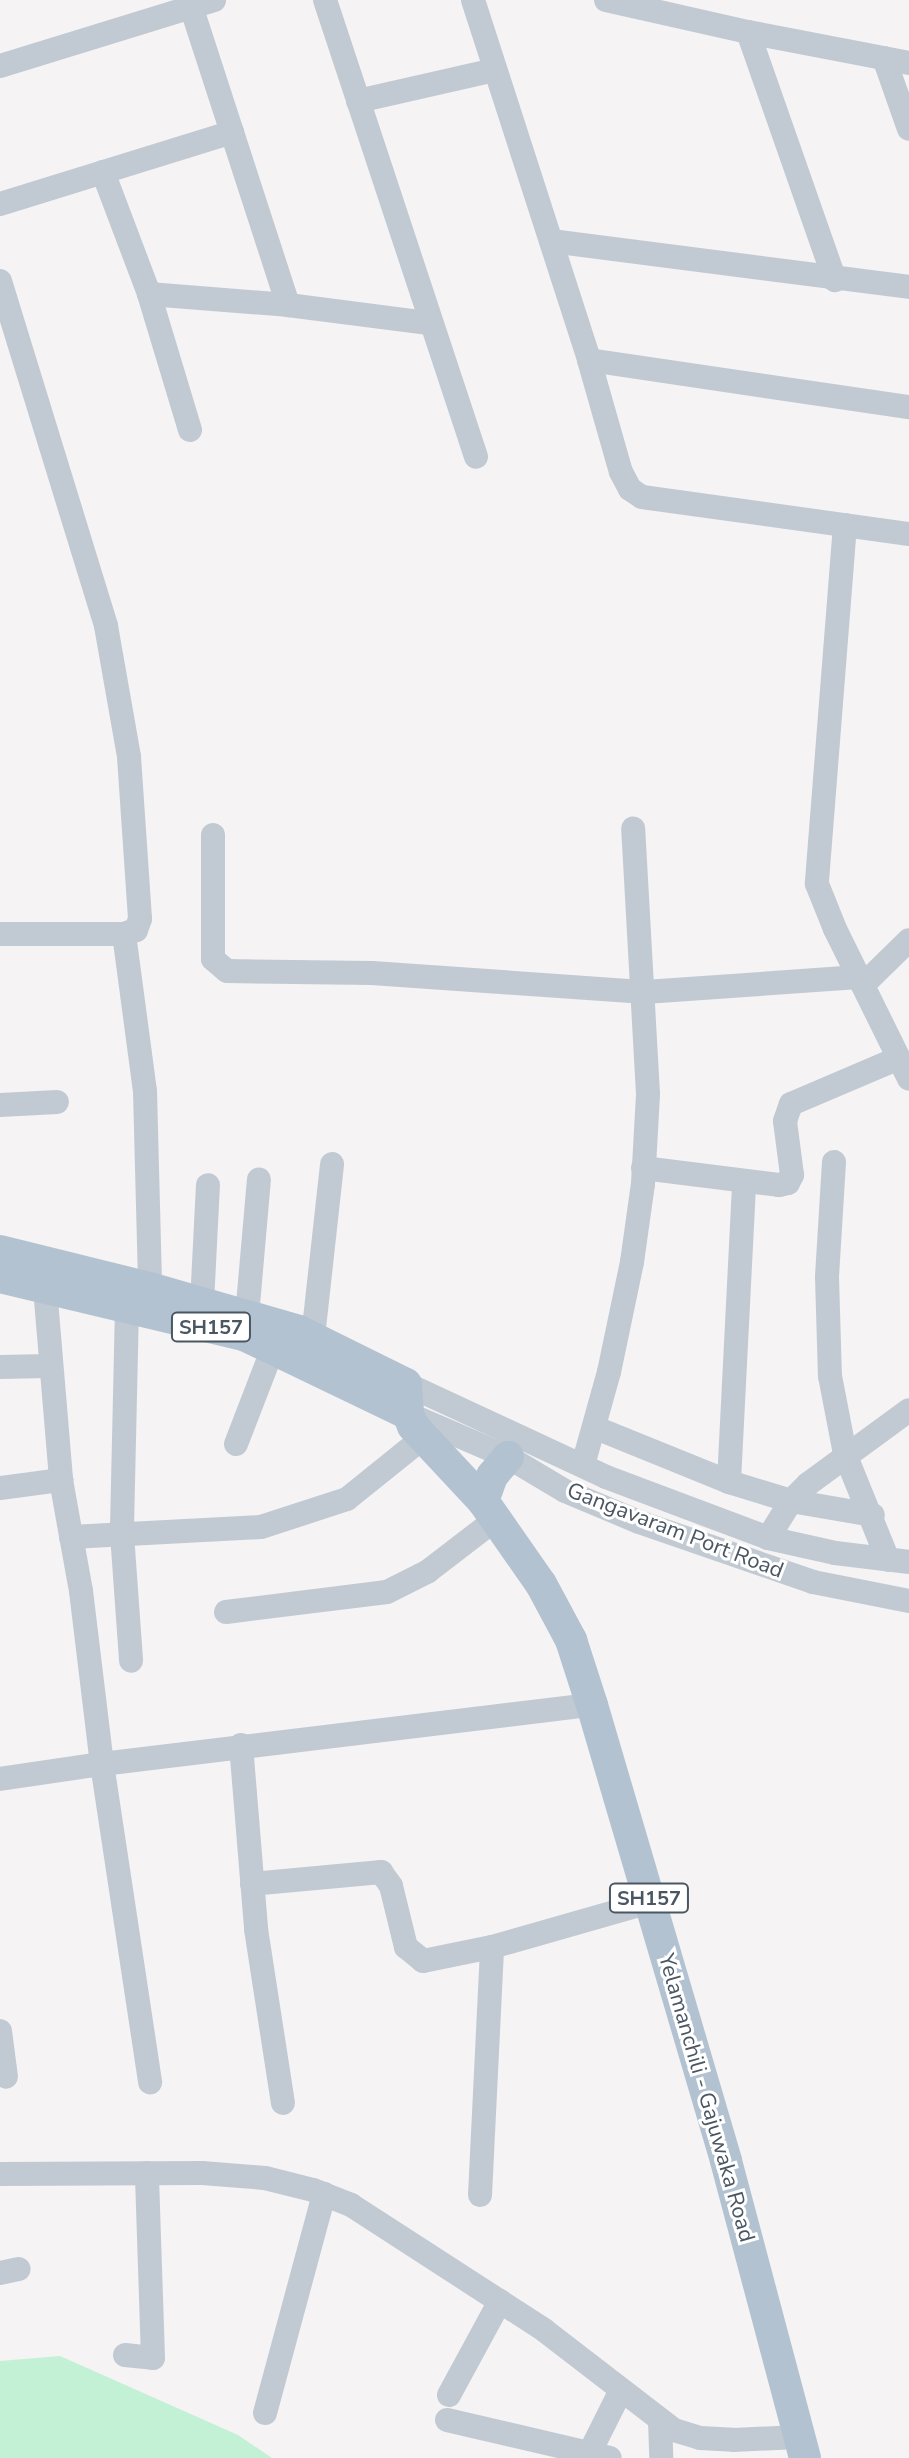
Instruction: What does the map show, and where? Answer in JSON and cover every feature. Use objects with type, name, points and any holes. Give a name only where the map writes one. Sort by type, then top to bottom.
[{"type":"main road","name":"Yelamanchili - Gajuwaka Road","points":[[0,1251],[244,1335],[412,1412]]},
{"type":"main road","name":"Yelamanchili - Gajuwaka Road","points":[[0,1277],[45,1288],[202,1303],[313,1337],[412,1412],[489,1510],[541,1584],[571,1640],[592,1705],[726,2161],[802,2447]]},
{"type":"main road","points":[[489,1510],[492,1476],[508,1457]]},
{"type":"street","points":[[325,0],[429,323],[476,457]]},
{"type":"street","points":[[473,0],[589,360],[621,472],[630,489],[642,497],[909,534]]},
{"type":"street","points":[[606,0],[748,32],[909,63]]},
{"type":"street","points":[[0,66],[198,3],[232,132],[288,305]]},
{"type":"street","points":[[748,32],[835,280]]},
{"type":"street","points":[[884,58],[909,129]]},
{"type":"street","points":[[358,101],[495,70]]},
{"type":"street","points":[[0,204],[232,132]]},
{"type":"street","points":[[103,172],[149,294],[190,430]]},
{"type":"street","points":[[551,241],[835,280],[909,287]]},
{"type":"street","points":[[0,281],[106,626],[129,757],[140,919],[136,930],[124,934],[0,934]]},
{"type":"street","points":[[149,294],[288,305],[429,323]]},
{"type":"street","points":[[589,360],[909,407]]},
{"type":"street","points":[[643,1168],[779,1185],[791,1180],[785,1121],[791,1104],[904,1068],[817,884],[845,525]]},
{"type":"street","points":[[583,1465],[596,1428],[632,1262],[643,1168],[648,1094],[645,992],[633,828]]},
{"type":"street","points":[[213,835],[213,959],[227,971],[372,973],[645,992],[861,981],[909,940]]},
{"type":"street","points":[[124,934],[145,1091],[139,1298],[122,1534],[131,1661]]},
{"type":"street","points":[[0,1105],[57,1102]]},
{"type":"street","points":[[834,1162],[827,1326],[830,1376],[845,1454],[898,1561]]},
{"type":"street","points":[[313,1337],[332,1164]]},
{"type":"street","points":[[247,1316],[259,1180]]},
{"type":"street","points":[[729,1482],[744,1181]]},
{"type":"street","points":[[202,1303],[208,1185]]},
{"type":"street","points":[[45,1288],[49,1366],[61,1480],[150,2082]]},
{"type":"street","points":[[236,1444],[273,1348]]},
{"type":"street","points":[[0,1367],[49,1366]]},
{"type":"street","points":[[768,1538],[791,1501],[845,1454],[909,1410]]},
{"type":"street","points":[[71,1537],[261,1527],[347,1499],[412,1412]]},
{"type":"street","name":"Gangavaram Port Road","points":[[412,1412],[508,1457],[565,1491],[653,1527],[813,1582],[909,1601]]},
{"type":"street","name":"Gangavaram Port Road","points":[[412,1412],[583,1465],[768,1538],[898,1561]]},
{"type":"street","points":[[596,1428],[729,1482],[791,1501],[873,1515]]},
{"type":"street","points":[[0,1488],[61,1480]]},
{"type":"street","points":[[226,1612],[387,1592],[427,1572],[489,1510]]},
{"type":"street","points":[[0,1779],[241,1745],[592,1705]]},
{"type":"street","points":[[241,1745],[252,1884],[283,2103]]},
{"type":"street","points":[[252,1884],[381,1872],[391,1886],[406,1947],[414,1957],[435,1960],[650,1902]]},
{"type":"street","points":[[480,2195],[492,1947]]},
{"type":"street","points":[[0,2031],[6,2077]]},
{"type":"street","points":[[0,2174],[147,2173],[265,2178],[324,2194],[351,2205],[500,2301],[556,2339],[620,2392],[674,2430],[700,2438],[802,2447]]},
{"type":"street","points":[[125,2355],[153,2358],[147,2173]]},
{"type":"street","points":[[265,2413],[324,2194]]},
{"type":"street","points":[[449,2395],[500,2301]]},
{"type":"street","points":[[447,2420],[600,2456],[620,2392]]},
{"type":"street","points":[[660,2420],[661,2458]]},
{"type":"green space","points":[[60,2356],[238,2435],[272,2458],[0,2458],[0,2361]]}]
